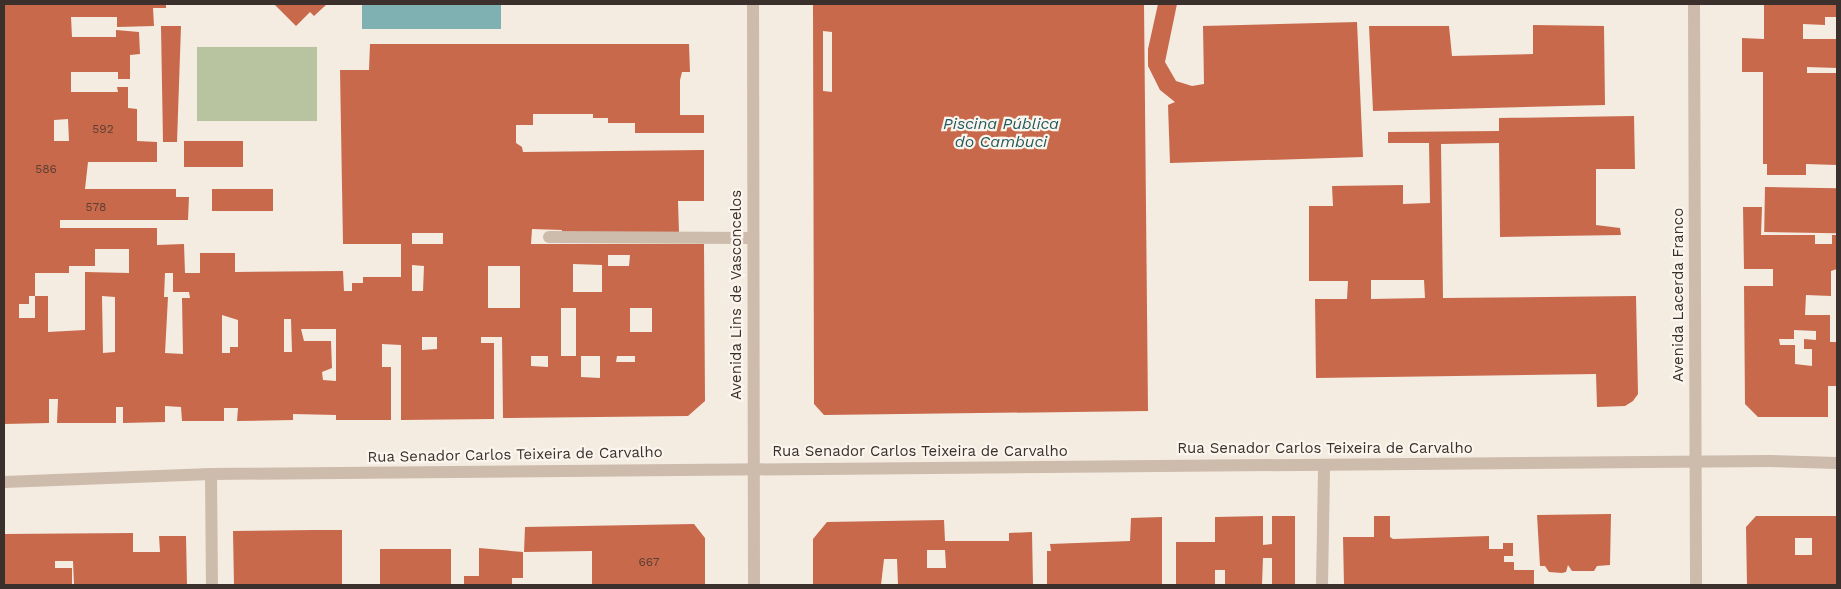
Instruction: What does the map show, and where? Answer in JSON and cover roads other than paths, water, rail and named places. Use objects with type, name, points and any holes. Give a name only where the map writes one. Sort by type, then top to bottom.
[{"type":"street","name":"Avenida Lins de Vasconcelos","points":[[753,4],[754,585]]},
{"type":"street","name":"Avenida Lacerda Franco","points":[[1694,4],[1696,585]]},
{"type":"street","points":[[549,238],[753,238]]},
{"type":"street","name":"Rua Senador Carlos Teixeira de Carvalho","points":[[4,482],[211,474],[1696,462],[1837,463]]},
{"type":"street","points":[[1322,585],[1324,466]]},
{"type":"street","points":[[211,474],[212,585]]},
{"type":"water","points":[[362,4],[501,4],[501,29],[362,29]]},
{"type":"water label","name":"Piscina Pública do Cambuci","points":[[1001,133]]}]
